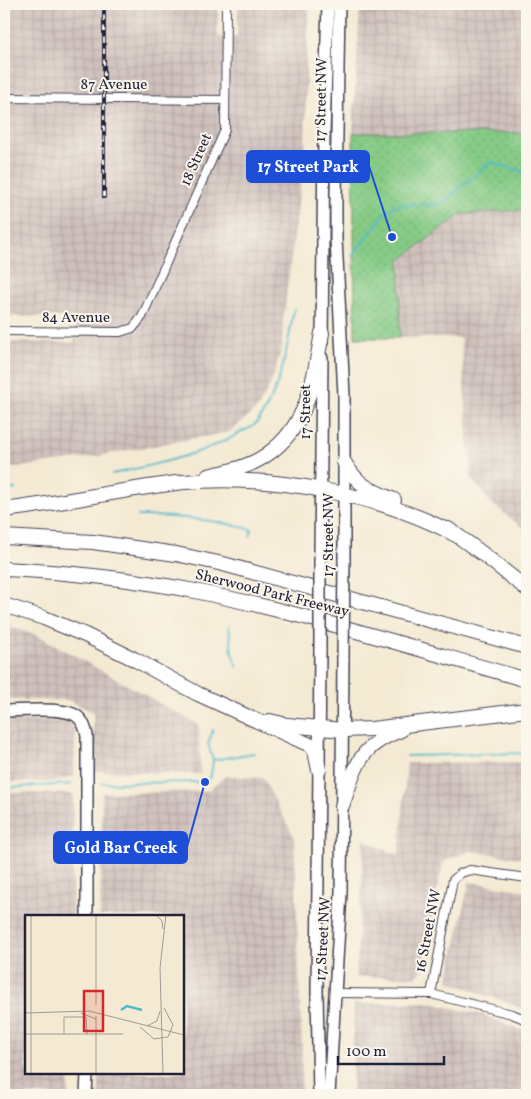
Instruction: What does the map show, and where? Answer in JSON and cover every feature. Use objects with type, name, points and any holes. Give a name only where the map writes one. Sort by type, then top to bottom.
[{"type":"highway","points":[[4,510],[184,482],[226,472],[251,463],[272,451],[296,425],[312,390],[322,333]]},
{"type":"highway","points":[[344,462],[356,480],[366,488],[433,518],[454,534]]},
{"type":"highway","points":[[184,482],[215,480],[294,486],[344,494],[405,511],[454,534],[479,550],[527,589]]},
{"type":"highway","name":"Sherwood Park Freeway","points":[[4,537],[94,542],[159,551],[214,562],[291,581],[527,647]]},
{"type":"highway","name":"Sherwood Park Freeway","points":[[4,569],[100,576],[195,591],[308,619],[527,680]]},
{"type":"highway","points":[[4,605],[85,634],[198,694],[310,745],[316,752],[320,770]]},
{"type":"highway","points":[[242,714],[288,724],[343,730],[372,729],[527,710]]},
{"type":"highway","points":[[342,806],[354,770],[368,748],[392,733],[440,720]]},
{"type":"main road","name":"17 Street NW","points":[[322,333],[328,4]]},
{"type":"main road","name":"17 Street NW","points":[[329,1095],[341,893],[343,730],[344,394],[336,230],[339,4]]},
{"type":"main road","name":"17 Street","points":[[321,491],[322,333]]},
{"type":"main road","name":"17 Street NW","points":[[319,1095],[317,993],[321,491]]},
{"type":"main road","points":[[4,711],[63,711],[78,717],[85,726],[87,736],[87,915]]},
{"type":"main road","points":[[86,1074],[86,1095]]},
{"type":"street","name":"18 Street","points":[[142,317],[225,130],[226,4]]},
{"type":"street","name":"87 Avenue","points":[[4,98],[224,100]]},
{"type":"street","name":"84 Avenue","points":[[4,332],[120,332],[133,328],[142,317]]},
{"type":"street","name":"16 Street NW","points":[[431,994],[451,886],[457,875],[470,870],[527,878]]},
{"type":"street","points":[[336,993],[431,994],[512,1014],[527,1020]]},
{"type":"shaded area","points":[[4,4],[218,4],[218,36],[237,37],[238,4],[310,4],[306,64],[305,151],[283,321],[282,347],[272,381],[258,408],[230,432],[86,458],[4,469],[4,342],[74,342],[75,317],[4,316]]},
{"type":"shaded area","points":[[360,4],[527,4],[527,133],[353,133]]},
{"type":"shaded area","points":[[527,210],[527,531],[490,502],[471,478],[461,340],[459,338],[400,338],[400,260],[461,214]]},
{"type":"shaded area","points":[[4,625],[39,636],[199,725],[200,774],[95,771],[93,712],[68,700],[4,700]]},
{"type":"shaded area","points":[[4,720],[67,721],[75,728],[74,776],[52,782],[4,782]]},
{"type":"shaded area","points":[[527,762],[527,859],[470,851],[443,862],[421,973],[414,977],[356,977],[364,840],[399,856],[407,763]]},
{"type":"shaded area","points":[[226,776],[263,778],[294,837],[302,1049],[301,1095],[99,1095],[99,1074],[184,1074],[184,915],[100,915],[102,793],[207,791]]},
{"type":"shaded area","points":[[4,792],[73,794],[72,915],[25,915],[25,1074],[69,1074],[69,1095],[4,1095]]},
{"type":"shaded area","points":[[469,882],[527,891],[527,1010],[448,981]]},
{"type":"shaded area","points":[[425,1002],[480,1014],[527,1032],[527,1095],[352,1095],[354,1004]]},
{"type":"green space","points":[[353,133],[527,133],[527,210],[461,214],[400,260],[400,338],[355,338]]},
{"type":"waterway","points":[[352,256],[386,212],[396,205],[443,203],[490,162],[527,173]]},
{"type":"waterway","points":[[112,474],[196,453],[228,439],[255,424],[273,395],[278,381],[286,353],[294,309]]},
{"type":"waterway","points":[[4,490],[15,489]]},
{"type":"waterway","points":[[138,516],[224,523],[252,530],[250,536]]},
{"type":"waterway","points":[[229,626],[232,653],[237,667]]},
{"type":"waterway","points":[[213,730],[208,744],[213,760]]},
{"type":"waterway","points":[[101,783],[205,782],[211,776],[213,760],[254,753]]},
{"type":"waterway","points":[[407,756],[527,753]]},
{"type":"waterway","points":[[4,788],[71,784]]},
{"type":"railway","points":[[104,4],[104,197]]},
{"type":"place","name":"17 Street Park","points":[[392,237]]},
{"type":"place","name":"Gold Bar Creek","points":[[205,782]]}]
